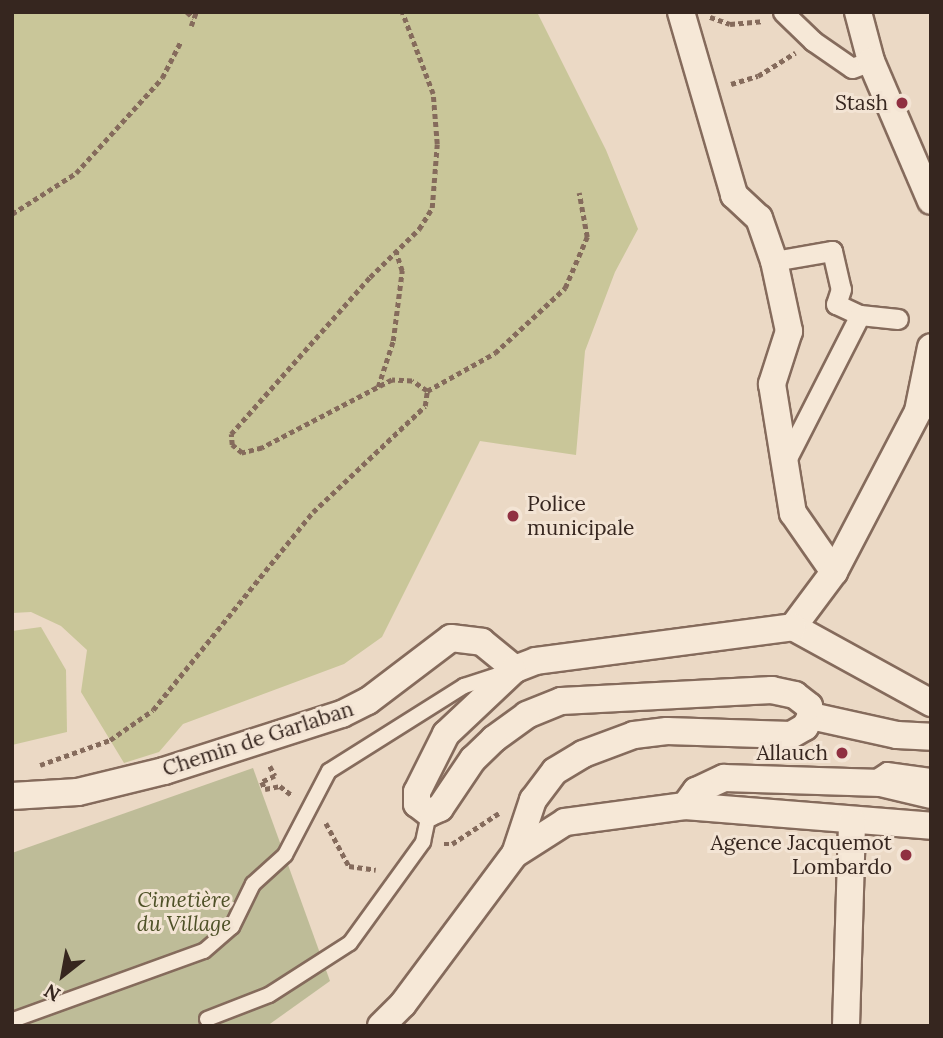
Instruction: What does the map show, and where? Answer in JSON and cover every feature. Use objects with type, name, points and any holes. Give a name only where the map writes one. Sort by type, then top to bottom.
[{"type":"street","points":[[681,12],[702,93],[734,195],[759,218],[774,261],[789,331],[772,384],[784,464],[799,527],[834,572]]},
{"type":"street","points":[[858,12],[871,61],[931,201]]},
{"type":"street","points":[[785,15],[813,41],[852,68],[871,61]]},
{"type":"street","points":[[774,261],[832,251],[841,289],[836,304],[860,315],[898,319]]},
{"type":"street","points":[[784,464],[860,315]]},
{"type":"street","points":[[793,627],[834,572],[924,414],[931,346]]},
{"type":"street","points":[[382,1026],[403,1004],[515,854],[533,800],[555,771],[583,754],[634,735],[667,731],[791,734],[805,727],[811,716],[809,706],[795,695],[772,690],[561,701],[527,715],[494,739],[473,758],[440,808],[429,813],[417,804],[417,792],[446,734],[515,669],[536,661],[793,627],[931,703]]},
{"type":"street","name":"Chemin de Garlaban","points":[[12,796],[78,792],[260,743],[368,701],[451,638],[482,642],[515,669]]},
{"type":"street","points":[[811,716],[897,736],[931,737]]},
{"type":"street","points":[[685,806],[696,791],[724,778],[867,782],[931,794]]},
{"type":"street","points":[[515,854],[565,822],[685,806],[931,826]]},
{"type":"street","points":[[846,1026],[852,821]]},
{"type":"lane","points":[[13,1020],[204,951],[232,927],[253,884],[285,855],[329,771],[464,686],[515,669]]},
{"type":"lane","points":[[867,782],[887,770],[931,776]]},
{"type":"lane","points":[[207,1019],[269,995],[350,943],[423,842],[429,813]]},
{"type":"path","points":[[187,12],[195,15],[191,26]]},
{"type":"path","points":[[402,12],[433,94],[437,144],[432,208],[232,435],[232,445],[242,453],[262,448],[392,380],[412,381],[427,391]]},
{"type":"path","points":[[697,12],[730,24],[785,15]]},
{"type":"path","points":[[12,214],[86,164],[162,78],[181,41]]},
{"type":"path","points":[[702,93],[758,76],[813,41]]},
{"type":"path","points":[[427,391],[495,353],[565,288],[587,237],[579,193]]},
{"type":"path","points":[[378,388],[393,341],[402,271],[396,252]]},
{"type":"path","points":[[28,769],[110,740],[153,710],[313,512],[425,406],[427,391]]},
{"type":"path","points":[[260,743],[275,776],[262,782],[265,789],[280,786]]},
{"type":"path","points":[[324,818],[349,866],[357,870],[373,867],[391,886]]},
{"type":"path","points":[[423,842],[452,844],[485,819]]},
{"type":"shaded area","points":[[12,12],[537,12],[606,150],[638,229],[615,272],[585,351],[576,455],[480,441],[382,637],[344,664],[183,724],[159,752],[124,763],[81,692],[87,650],[61,626],[31,612],[12,613]]},
{"type":"shaded area","points":[[41,627],[66,670],[67,732],[12,745],[12,631]]},
{"type":"green space","name":"Cimetière du Village","points":[[253,768],[330,981],[267,1026],[12,1026],[12,853]]},
{"type":"place","name":"Stash","points":[[902,103]]},
{"type":"place","name":"Police municipale","points":[[513,516]]},
{"type":"place","name":"Allauch","points":[[842,753]]},
{"type":"place","name":"Agence Jacquemot Lombardo","points":[[906,855]]}]
